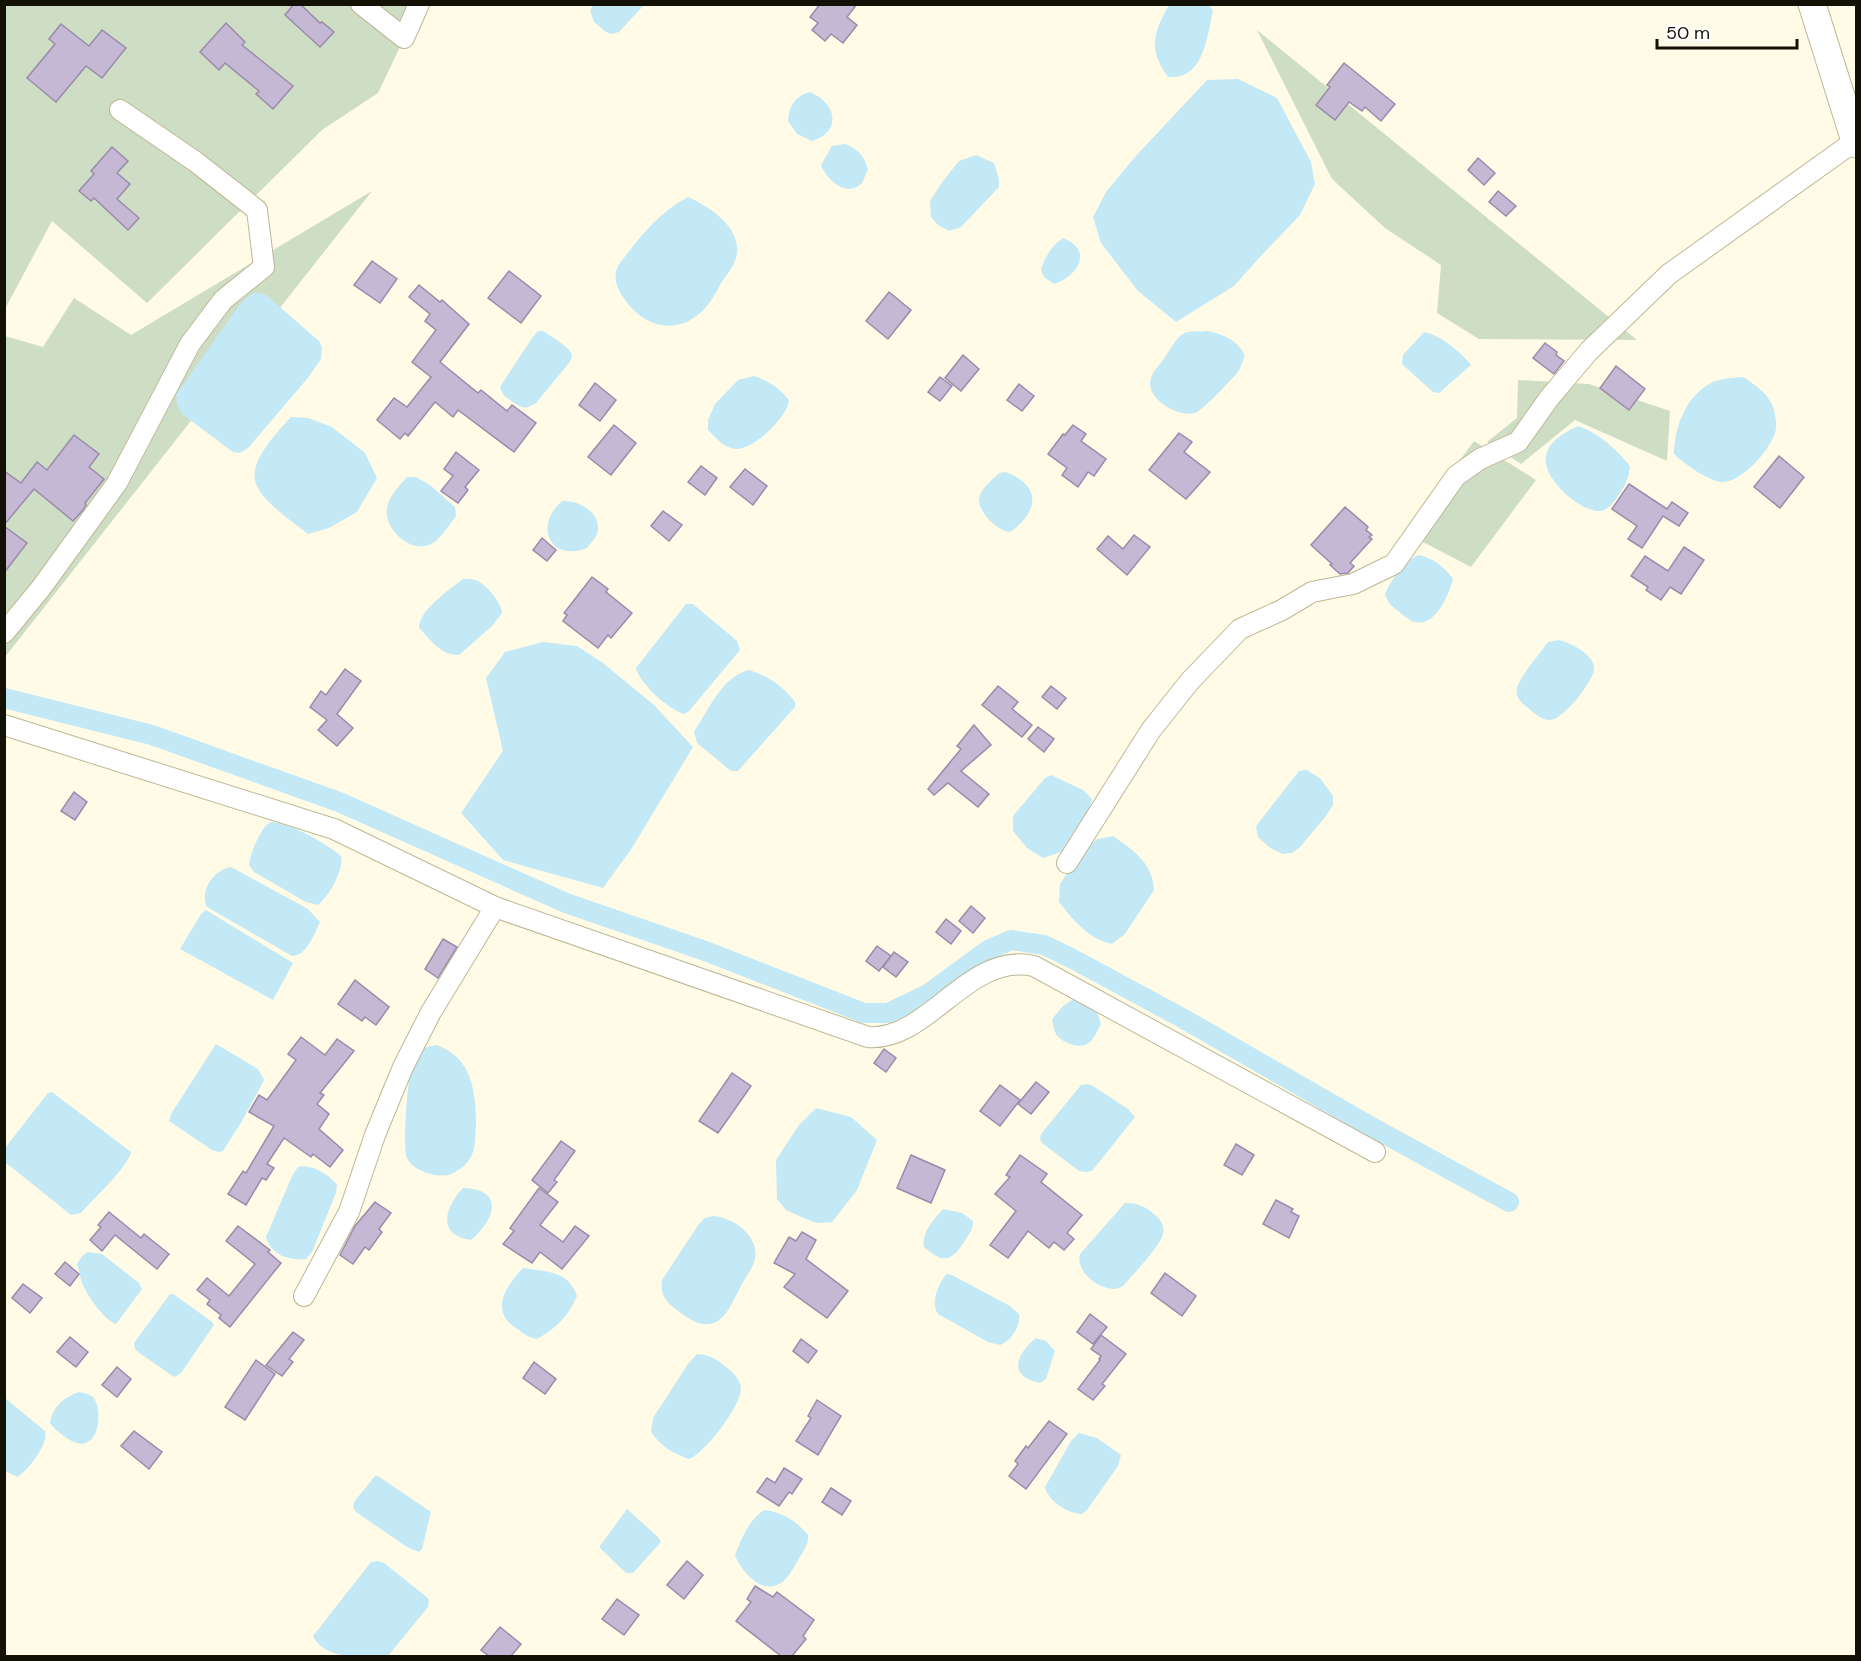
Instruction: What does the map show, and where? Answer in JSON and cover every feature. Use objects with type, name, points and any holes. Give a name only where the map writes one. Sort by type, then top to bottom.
[{"type":"main road","points":[[1812,4],[1856,142]]},
{"type":"street","points":[[361,4],[404,38],[419,4]]},
{"type":"street","points":[[4,633],[41,588],[117,483],[190,344],[223,300],[264,267],[257,210],[196,162],[120,110]]},
{"type":"street","points":[[1067,863],[1151,730],[1190,681],[1240,629],[1282,610],[1312,592],[1353,584],[1394,564],[1456,476],[1480,459],[1518,442],[1550,397],[1590,351],[1669,274],[1856,142]]},
{"type":"street","points":[[4,725],[334,829],[495,907],[868,1038],[894,1035],[962,987],[993,969],[1018,963],[1034,966],[1375,1152]]},
{"type":"street","points":[[304,1296],[349,1212],[375,1135],[403,1067],[431,1012],[495,907]]},
{"type":"green space","points":[[5,5],[420,5],[378,93],[322,130],[147,303],[52,221],[5,309]]},
{"type":"green space","points":[[1257,30],[1637,340],[1479,339],[1437,313],[1441,265],[1385,228],[1332,179]]},
{"type":"green space","points":[[372,191],[5,657],[5,336],[43,347],[74,298],[131,335]]},
{"type":"green space","points":[[1518,380],[1589,384],[1670,411],[1667,461],[1575,420],[1521,464],[1487,442],[1517,418]]},
{"type":"green space","points":[[1474,441],[1536,480],[1471,567],[1406,533]]},
{"type":"water","points":[[594,5],[644,5],[619,32],[612,34],[594,22],[590,10]]},
{"type":"water","points":[[1169,5],[1209,5],[1213,11],[1206,44],[1196,64],[1189,72],[1180,76],[1168,77],[1157,58],[1155,41],[1159,24]]},
{"type":"water","points":[[1238,79],[1277,98],[1311,162],[1315,184],[1300,215],[1234,286],[1176,322],[1138,291],[1101,243],[1093,217],[1106,192],[1134,158],[1207,80]]},
{"type":"water","points":[[810,92],[826,103],[832,117],[832,124],[828,131],[812,141],[797,134],[788,121],[794,102],[800,96]]},
{"type":"water","points":[[845,144],[860,154],[868,170],[862,183],[850,189],[832,181],[821,165],[832,146]]},
{"type":"water","points":[[976,155],[994,163],[999,187],[961,227],[949,231],[938,225],[931,217],[930,201],[959,161]]},
{"type":"water","points":[[688,197],[712,210],[726,223],[735,238],[737,252],[732,266],[706,307],[685,323],[663,325],[641,316],[632,308],[618,289],[616,272],[620,263],[650,226]]},
{"type":"water","points":[[1063,238],[1078,249],[1079,262],[1070,275],[1054,284],[1044,277],[1041,270],[1049,252]]},
{"type":"water","points":[[255,292],[265,294],[319,341],[322,347],[321,359],[307,379],[248,448],[240,453],[233,452],[182,414],[176,395],[238,307]]},
{"type":"water","points":[[538,331],[543,331],[563,344],[572,357],[536,403],[526,408],[504,396],[500,387]]},
{"type":"water","points":[[1207,331],[1224,336],[1238,345],[1245,355],[1238,372],[1224,388],[1195,413],[1180,412],[1164,405],[1153,393],[1150,385],[1152,375],[1180,336],[1188,332]]},
{"type":"water","points":[[1424,332],[1450,345],[1471,365],[1439,393],[1433,392],[1402,364],[1403,355]]},
{"type":"water","points":[[754,376],[781,392],[789,400],[787,407],[777,423],[752,444],[736,449],[728,447],[708,430],[708,420],[715,404],[738,380]]},
{"type":"water","points":[[1743,377],[1766,395],[1774,410],[1776,429],[1763,454],[1747,470],[1730,481],[1716,481],[1697,471],[1674,454],[1676,434],[1688,404],[1702,389],[1719,380]]},
{"type":"water","points":[[291,417],[308,418],[332,427],[365,453],[377,478],[357,512],[329,528],[308,534],[272,505],[261,493],[255,481],[255,469],[261,455]]},
{"type":"water","points":[[1578,426],[1607,442],[1630,466],[1623,489],[1609,507],[1601,511],[1583,506],[1564,493],[1550,475],[1546,465],[1547,451],[1550,446],[1563,434]]},
{"type":"water","points":[[1006,472],[1026,484],[1031,492],[1032,500],[1027,516],[1010,532],[1000,529],[990,521],[982,510],[979,499],[982,492],[999,473]]},
{"type":"water","points":[[407,477],[416,477],[430,485],[455,507],[456,516],[445,532],[431,544],[416,546],[408,543],[395,532],[387,517],[389,500]]},
{"type":"water","points":[[562,501],[580,504],[590,511],[597,521],[597,533],[587,548],[575,551],[564,550],[550,540],[547,531],[548,522],[553,511]]},
{"type":"water","points":[[1418,555],[1438,563],[1453,579],[1435,615],[1429,620],[1414,622],[1390,604],[1385,594],[1398,572]]},
{"type":"water","points":[[463,579],[482,583],[497,600],[502,613],[492,626],[459,655],[441,650],[419,628],[420,621],[429,607]]},
{"type":"water","points":[[686,604],[693,604],[737,641],[740,650],[684,714],[656,695],[643,681],[636,668]]},
{"type":"water","points":[[1558,640],[1569,643],[1587,654],[1594,664],[1594,670],[1588,683],[1569,708],[1556,718],[1547,720],[1522,703],[1517,696],[1517,691],[1522,678],[1548,642]]},
{"type":"water","points":[[543,642],[577,646],[603,663],[654,705],[693,747],[632,848],[603,888],[503,860],[461,813],[503,751],[486,678],[505,652]]},
{"type":"water","points":[[749,670],[763,675],[780,686],[795,702],[795,707],[738,771],[731,771],[697,743],[694,732],[723,687],[731,679]]},
{"type":"water","points":[[1306,770],[1320,778],[1333,796],[1333,805],[1300,847],[1292,853],[1283,854],[1270,848],[1258,837],[1256,826],[1299,771]]},
{"type":"water","points":[[1051,775],[1083,790],[1092,799],[1089,812],[1061,852],[1043,858],[1027,848],[1013,831],[1013,816],[1045,778]]},
{"type":"water","points":[[271,822],[307,834],[341,856],[335,882],[327,896],[318,905],[306,902],[254,872],[249,865],[251,854],[263,829]]},
{"type":"water","points":[[1113,836],[1141,858],[1150,872],[1154,890],[1125,934],[1112,944],[1089,933],[1059,902],[1060,884],[1077,858],[1097,839]]},
{"type":"water","points":[[231,867],[308,909],[320,922],[302,952],[292,956],[207,907],[205,894],[210,881],[219,872]]},
{"type":"water","points":[[206,910],[293,963],[273,1000],[180,949],[201,914]]},
{"type":"water","points":[[1072,1000],[1081,1001],[1097,1012],[1101,1024],[1092,1040],[1087,1044],[1075,1045],[1066,1042],[1056,1034],[1052,1019],[1063,1006]]},
{"type":"water","points":[[216,1044],[258,1069],[264,1080],[242,1121],[223,1151],[219,1152],[212,1150],[169,1121],[171,1114]]},
{"type":"water","points":[[437,1045],[458,1058],[465,1067],[473,1088],[476,1112],[473,1152],[461,1168],[446,1175],[433,1175],[415,1167],[407,1158],[406,1150],[405,1124],[414,1057],[421,1050]]},
{"type":"water","points":[[1088,1084],[1128,1109],[1135,1117],[1092,1171],[1086,1172],[1079,1171],[1042,1143],[1040,1139],[1041,1134],[1081,1085]]},
{"type":"water","points":[[52,1092],[131,1152],[117,1174],[81,1213],[71,1215],[5,1162],[5,1148],[48,1093]]},
{"type":"water","points":[[816,1108],[851,1117],[877,1140],[857,1190],[832,1222],[817,1223],[801,1217],[786,1210],[777,1199],[776,1160],[799,1125]]},
{"type":"water","points":[[304,1166],[322,1172],[337,1185],[336,1193],[312,1252],[306,1259],[293,1259],[276,1252],[266,1237],[292,1176],[298,1167]]},
{"type":"water","points":[[463,1188],[485,1194],[492,1207],[486,1224],[471,1240],[460,1237],[448,1226],[448,1211]]},
{"type":"water","points":[[1125,1203],[1141,1206],[1151,1211],[1162,1223],[1163,1234],[1152,1253],[1123,1286],[1115,1289],[1108,1288],[1101,1286],[1084,1273],[1079,1260],[1080,1254]]},
{"type":"water","points":[[943,1209],[962,1213],[973,1221],[971,1231],[961,1246],[948,1258],[937,1256],[924,1247],[926,1231]]},
{"type":"water","points":[[714,1216],[730,1221],[745,1231],[754,1245],[754,1262],[728,1310],[716,1322],[701,1324],[670,1304],[663,1294],[662,1280],[699,1224],[705,1218]]},
{"type":"water","points":[[88,1252],[102,1254],[139,1283],[142,1289],[116,1324],[96,1306],[82,1283],[77,1264]]},
{"type":"water","points":[[523,1268],[562,1277],[573,1287],[577,1296],[561,1321],[537,1339],[516,1328],[503,1314],[503,1298],[506,1290]]},
{"type":"water","points":[[946,1274],[1010,1306],[1019,1314],[1017,1328],[1008,1340],[1000,1345],[988,1342],[938,1314],[935,1299]]},
{"type":"water","points":[[170,1294],[214,1325],[181,1373],[174,1377],[138,1352],[134,1343]]},
{"type":"water","points":[[1036,1338],[1046,1341],[1055,1351],[1046,1379],[1040,1383],[1023,1376],[1018,1365],[1023,1351]]},
{"type":"water","points":[[697,1354],[710,1356],[723,1364],[736,1376],[741,1389],[735,1407],[721,1428],[704,1448],[689,1459],[668,1449],[651,1432],[653,1418]]},
{"type":"water","points":[[80,1392],[93,1397],[98,1411],[97,1430],[87,1443],[68,1439],[50,1423],[53,1412],[60,1403]]},
{"type":"water","points":[[5,1398],[45,1431],[44,1442],[37,1456],[17,1477],[5,1471]]},
{"type":"water","points":[[1079,1433],[1097,1438],[1121,1455],[1118,1466],[1082,1514],[1059,1506],[1050,1497],[1045,1487],[1071,1441]]},
{"type":"water","points":[[375,1476],[431,1512],[422,1549],[419,1552],[407,1547],[356,1512],[353,1507],[354,1502]]},
{"type":"water","points":[[627,1509],[661,1542],[633,1573],[626,1573],[600,1548]]},
{"type":"water","points":[[764,1510],[789,1518],[808,1535],[805,1548],[784,1581],[770,1587],[757,1583],[751,1578],[741,1567],[735,1555],[750,1525]]},
{"type":"water","points":[[371,1562],[384,1563],[429,1599],[428,1607],[388,1656],[346,1656],[326,1650],[313,1636]]},
{"type":"building","points":[[294,4],[300,4],[320,23],[322,22],[334,32],[320,47],[285,15]]},
{"type":"building","points":[[820,4],[857,4],[847,17],[857,25],[843,43],[831,34],[825,41],[812,30],[818,23],[810,17]]},
{"type":"building","points":[[226,23],[245,42],[242,45],[293,86],[273,109],[256,94],[259,91],[225,63],[219,70],[200,52]]},
{"type":"building","points":[[61,24],[89,46],[102,30],[126,48],[102,78],[86,66],[56,102],[27,78],[55,44],[49,39]]},
{"type":"building","points":[[1344,63],[1395,104],[1381,121],[1365,107],[1362,111],[1349,102],[1335,120],[1316,105],[1330,87],[1327,85]]},
{"type":"building","points":[[112,147],[128,161],[117,173],[130,184],[117,199],[139,218],[128,230],[94,198],[91,201],[79,191],[94,174],[91,171]]},
{"type":"building","points":[[1478,158],[1495,173],[1484,185],[1468,170]]},
{"type":"building","points":[[1498,191],[1516,206],[1506,216],[1489,202]]},
{"type":"building","points":[[372,261],[397,279],[380,303],[354,285]]},
{"type":"building","points":[[509,271],[541,296],[521,323],[488,298]]},
{"type":"building","points":[[419,285],[440,302],[442,300],[469,324],[440,362],[478,393],[481,390],[507,411],[512,405],[536,423],[514,452],[458,410],[453,417],[435,402],[408,436],[405,433],[400,439],[377,420],[394,398],[407,407],[431,377],[412,362],[436,330],[425,321],[430,314],[409,297]]},
{"type":"building","points":[[889,292],[911,310],[888,339],[866,321]]},
{"type":"building","points":[[1545,343],[1564,361],[1554,374],[1533,358]]},
{"type":"building","points":[[963,355],[979,369],[961,391],[945,378]]},
{"type":"building","points":[[1616,366],[1645,389],[1629,410],[1600,388]]},
{"type":"building","points":[[940,377],[952,386],[940,401],[928,392]]},
{"type":"building","points":[[595,383],[616,400],[600,421],[579,405]]},
{"type":"building","points":[[1019,384],[1034,396],[1022,411],[1007,400]]},
{"type":"building","points":[[614,425],[636,443],[611,475],[588,457]]},
{"type":"building","points":[[1073,425],[1086,434],[1081,441],[1106,459],[1094,476],[1088,472],[1078,487],[1062,475],[1067,468],[1048,454]]},
{"type":"building","points":[[1179,433],[1192,442],[1184,452],[1210,472],[1186,499],[1149,470]]},
{"type":"building","points":[[74,435],[99,454],[89,467],[104,479],[85,503],[83,510],[73,521],[34,489],[4,525],[4,471],[21,483],[37,462],[47,470]]},
{"type":"building","points":[[456,452],[479,470],[465,487],[468,490],[458,503],[441,491],[453,476],[444,469]]},
{"type":"building","points":[[1779,456],[1804,477],[1780,508],[1754,487]]},
{"type":"building","points":[[701,466],[717,478],[705,495],[688,482]]},
{"type":"building","points":[[745,469],[767,486],[753,505],[730,487]]},
{"type":"building","points":[[1629,484],[1667,509],[1672,502],[1688,513],[1679,526],[1663,516],[1642,548],[1628,539],[1637,526],[1612,509]]},
{"type":"building","points":[[1345,507],[1368,527],[1366,530],[1372,535],[1369,537],[1372,539],[1350,563],[1354,566],[1348,573],[1340,574],[1311,545]]},
{"type":"building","points":[[663,511],[682,525],[669,541],[651,526]]},
{"type":"building","points":[[4,526],[27,543],[4,573]]},
{"type":"building","points":[[1134,535],[1150,547],[1127,575],[1097,549],[1108,536],[1123,549]]},
{"type":"building","points":[[542,538],[556,550],[547,561],[533,550]]},
{"type":"building","points":[[1684,547],[1704,560],[1681,594],[1670,587],[1661,600],[1646,590],[1648,587],[1631,576],[1645,556],[1668,571]]},
{"type":"building","points":[[592,577],[632,613],[611,638],[608,635],[598,648],[563,621],[567,615],[564,613]]},
{"type":"building","points":[[345,669],[361,681],[337,714],[353,728],[337,746],[318,730],[327,720],[310,707],[321,691],[326,695]]},
{"type":"building","points":[[998,686],[1018,702],[1012,709],[1032,725],[1022,737],[982,705]]},
{"type":"building","points":[[1051,686],[1066,698],[1057,709],[1042,697]]},
{"type":"building","points":[[974,725],[991,745],[961,771],[989,794],[978,807],[948,783],[934,795],[928,789],[961,749],[957,746]]},
{"type":"building","points":[[1038,727],[1054,739],[1044,752],[1028,739]]},
{"type":"building","points":[[74,792],[87,802],[75,820],[61,811]]},
{"type":"building","points":[[971,906],[985,918],[973,933],[959,921]]},
{"type":"building","points":[[946,919],[961,931],[951,944],[936,932]]},
{"type":"building","points":[[443,939],[457,947],[438,978],[425,969]]},
{"type":"building","points":[[877,946],[891,956],[879,971],[866,961]]},
{"type":"building","points":[[894,952],[908,962],[896,977],[883,967]]},
{"type":"building","points":[[355,980],[389,1007],[376,1025],[365,1017],[362,1021],[338,1004]]},
{"type":"building","points":[[301,1037],[325,1055],[337,1039],[354,1051],[320,1093],[324,1095],[317,1104],[329,1114],[319,1129],[343,1150],[330,1167],[313,1154],[311,1157],[284,1138],[267,1164],[274,1168],[266,1180],[262,1178],[246,1205],[228,1194],[243,1171],[246,1173],[274,1126],[249,1112],[259,1095],[267,1100],[296,1060],[288,1054]]},
{"type":"building","points":[[884,1049],[896,1058],[886,1072],[874,1063]]},
{"type":"building","points":[[732,1073],[751,1086],[718,1133],[699,1121]]},
{"type":"building","points":[[1036,1082],[1049,1092],[1031,1114],[1018,1104]]},
{"type":"building","points":[[1000,1085],[1020,1100],[1000,1126],[980,1111]]},
{"type":"building","points":[[561,1141],[575,1151],[554,1180],[557,1182],[548,1193],[532,1180]]},
{"type":"building","points":[[1236,1144],[1254,1155],[1242,1175],[1224,1165]]},
{"type":"building","points":[[911,1155],[945,1170],[931,1203],[897,1188]]},
{"type":"building","points":[[1020,1155],[1047,1174],[1041,1182],[1082,1215],[1067,1233],[1074,1239],[1064,1250],[1054,1242],[1049,1248],[1028,1231],[1008,1258],[990,1245],[1016,1211],[995,1194],[1010,1177],[1006,1175]]},
{"type":"building","points":[[539,1188],[558,1202],[540,1225],[563,1242],[575,1226],[589,1236],[562,1269],[540,1252],[532,1263],[503,1244],[514,1231],[510,1228]]},
{"type":"building","points":[[1276,1200],[1293,1209],[1291,1212],[1299,1216],[1289,1238],[1263,1224]]},
{"type":"building","points":[[375,1202],[391,1213],[379,1229],[382,1232],[369,1250],[365,1247],[353,1264],[340,1255],[355,1226]]},
{"type":"building","points":[[109,1212],[141,1238],[144,1234],[169,1254],[157,1269],[115,1235],[102,1251],[90,1240],[101,1227],[98,1225]]},
{"type":"building","points":[[238,1226],[270,1250],[268,1252],[281,1263],[230,1327],[219,1318],[221,1315],[207,1304],[210,1300],[197,1290],[207,1278],[229,1296],[255,1264],[226,1241]]},
{"type":"building","points":[[802,1232],[816,1240],[806,1259],[848,1291],[827,1318],[784,1287],[795,1274],[774,1263],[789,1237],[796,1241]]},
{"type":"building","points":[[65,1262],[79,1274],[70,1286],[55,1274]]},
{"type":"building","points":[[1165,1273],[1196,1296],[1182,1316],[1151,1293]]},
{"type":"building","points":[[23,1284],[42,1298],[30,1313],[12,1298]]},
{"type":"building","points":[[1090,1314],[1107,1327],[1093,1344],[1077,1332]]},
{"type":"building","points":[[293,1332],[304,1340],[289,1359],[293,1362],[282,1376],[266,1365]]},
{"type":"building","points":[[1101,1335],[1126,1354],[1102,1384],[1105,1386],[1093,1400],[1078,1389],[1100,1360],[1101,1356],[1091,1349]]},
{"type":"building","points":[[70,1337],[88,1352],[76,1367],[57,1352]]},
{"type":"building","points":[[801,1339],[817,1351],[808,1363],[793,1351]]},
{"type":"building","points":[[256,1360],[275,1374],[245,1420],[225,1407]]},
{"type":"building","points":[[534,1362],[556,1379],[545,1394],[523,1378]]},
{"type":"building","points":[[117,1367],[131,1379],[117,1397],[102,1385]]},
{"type":"building","points":[[817,1400],[841,1416],[818,1455],[796,1441],[811,1418],[808,1416]]},
{"type":"building","points":[[1049,1421],[1067,1434],[1026,1489],[1009,1476],[1018,1464],[1015,1461]]},
{"type":"building","points":[[134,1431],[162,1452],[149,1469],[121,1446]]},
{"type":"building","points":[[784,1468],[802,1479],[792,1494],[789,1492],[779,1506],[757,1492],[767,1478],[775,1483]]},
{"type":"building","points":[[831,1488],[851,1501],[842,1515],[822,1502]]},
{"type":"building","points":[[687,1561],[703,1575],[684,1599],[667,1585]]},
{"type":"building","points":[[755,1586],[773,1597],[777,1592],[814,1620],[803,1636],[806,1639],[792,1656],[781,1656],[736,1621],[751,1602],[747,1599]]},
{"type":"building","points":[[617,1599],[639,1615],[624,1635],[602,1619]]},
{"type":"building","points":[[500,1627],[521,1644],[511,1656],[489,1656],[481,1650]]},
{"type":"waterway","points":[[4,698],[152,735],[339,802],[566,903],[708,952],[864,1013],[888,1013],[928,994],[988,950],[1011,940],[1044,945],[1184,1019],[1368,1125],[1509,1202]]}]
